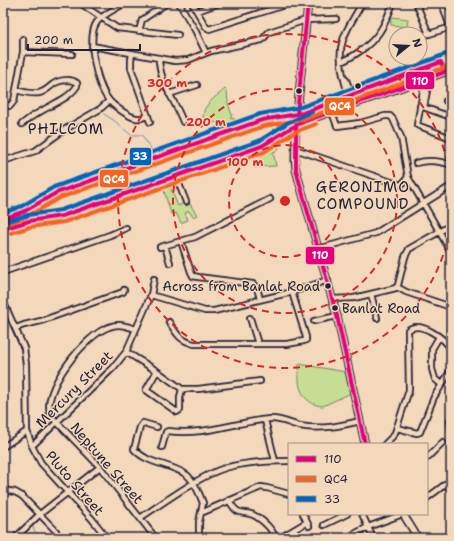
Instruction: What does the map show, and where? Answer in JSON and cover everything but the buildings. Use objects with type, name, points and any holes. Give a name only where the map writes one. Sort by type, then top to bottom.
[{"type":"main road","points":[[297,114],[308,3]]},
{"type":"main road","points":[[3,219],[25,211],[56,193],[259,121],[297,114],[451,59]]},
{"type":"main road","points":[[3,229],[28,221],[57,218],[262,146],[296,125],[425,81],[448,71],[441,62]]},
{"type":"main road","points":[[296,125],[296,170],[328,280],[365,443]]},
{"type":"main road","points":[[404,515],[418,538]]},
{"type":"street","points":[[80,3],[117,28],[178,35]]},
{"type":"street","points":[[125,3],[97,22],[92,46],[94,63],[102,89],[108,101],[131,116],[140,118],[148,116]]},
{"type":"street","points":[[139,31],[142,20],[167,3]]},
{"type":"street","points":[[179,3],[195,30],[206,53]]},
{"type":"street","points":[[192,3],[206,27],[209,29],[291,3]]},
{"type":"street","points":[[197,11],[220,3]]},
{"type":"street","points":[[270,3],[272,9]]},
{"type":"street","points":[[351,95],[341,62],[341,52],[343,40],[362,3]]},
{"type":"street","points":[[341,62],[353,57],[379,34],[393,3]]},
{"type":"street","points":[[416,3],[425,26]]},
{"type":"street","points":[[428,34],[451,27],[442,3]]},
{"type":"street","points":[[92,46],[132,54],[182,61],[206,53],[262,40],[269,32],[306,20],[336,19]]},
{"type":"street","points":[[3,104],[7,106],[12,104],[23,52],[23,39]]},
{"type":"street","points":[[23,52],[72,54]]},
{"type":"street","points":[[132,54],[130,60],[131,68],[150,122]]},
{"type":"street","points":[[159,58],[160,70],[168,94],[183,122]]},
{"type":"street","points":[[16,90],[37,93],[44,91],[60,80],[73,80],[77,83],[77,86],[69,94],[22,124]]},
{"type":"street","points":[[422,107],[425,81]]},
{"type":"street","points":[[425,81],[428,85],[417,126],[451,138]]},
{"type":"street","points":[[168,94],[197,85]]},
{"type":"street","points":[[3,161],[35,151],[64,130],[100,109],[108,101]]},
{"type":"street","points":[[422,107],[451,117]]},
{"type":"street","points":[[332,112],[337,126],[360,124],[385,116],[390,116],[393,119],[400,137],[408,177],[451,252]]},
{"type":"street","points":[[295,150],[400,185],[408,177]]},
{"type":"street","points":[[416,163],[425,161],[451,164]]},
{"type":"street","points":[[3,172],[3,186]]},
{"type":"street","points":[[176,176],[186,202]]},
{"type":"street","points":[[318,249],[376,233],[451,186]]},
{"type":"street","points":[[170,263],[163,247],[195,236],[270,199]]},
{"type":"street","points":[[397,287],[405,257],[409,249],[451,225]]},
{"type":"street","points":[[3,272],[126,228]]},
{"type":"street","points":[[181,241],[190,272],[193,276],[253,284],[257,288],[260,299]]},
{"type":"street","name":"Mercury Street","points":[[32,446],[114,367],[126,352],[151,295],[154,279]]},
{"type":"street","points":[[151,295],[214,311],[292,292],[328,280]]},
{"type":"street","points":[[332,298],[354,298],[397,287],[403,291],[441,302],[451,307]]},
{"type":"street","points":[[16,328],[67,312],[123,292],[124,290]]},
{"type":"street","points":[[169,322],[184,341],[194,344],[286,344],[306,340],[301,317],[292,292]]},
{"type":"street","points":[[371,294],[377,318]]},
{"type":"street","name":"Pluto Street","points":[[3,301],[24,348],[27,431],[32,446],[41,463],[107,538]]},
{"type":"street","points":[[314,321],[337,316]]},
{"type":"street","points":[[250,318],[258,344]]},
{"type":"street","points":[[57,422],[51,416],[49,408],[53,390],[63,371],[78,349],[92,337],[109,327],[118,324],[136,329]]},
{"type":"street","points":[[386,443],[394,435],[409,390],[407,332],[410,328],[429,329],[451,348]]},
{"type":"street","points":[[439,337],[432,349],[432,369],[435,379],[442,385]]},
{"type":"street","points":[[126,352],[157,371],[182,389],[198,389],[260,381]]},
{"type":"street","points":[[397,428],[417,433],[420,432],[432,403],[451,370]]},
{"type":"street","points":[[157,371],[146,390],[177,412],[180,410],[180,397],[182,389]]},
{"type":"street","points":[[451,418],[451,429]]},
{"type":"street","points":[[162,447],[167,432],[194,433],[278,419],[297,425],[320,428],[340,426],[360,421]]},
{"type":"street","points":[[265,420],[275,461]]},
{"type":"street","name":"Neptune Street","points":[[57,422],[100,467],[154,536]]},
{"type":"street","points":[[157,427],[143,423],[134,447],[135,450],[144,458],[179,470],[189,477],[203,502],[199,525],[199,538]]},
{"type":"street","points":[[4,445],[27,431]]},
{"type":"street","points":[[428,457],[443,442]]},
{"type":"street","points":[[140,518],[216,471],[250,462],[288,460]]},
{"type":"street","points":[[15,538],[40,514],[100,467]]},
{"type":"street","points":[[428,497],[451,480]]},
{"type":"street","points":[[201,513],[261,487],[288,494]]},
{"type":"street","points":[[3,490],[15,492],[22,496],[56,531]]},
{"type":"street","points":[[229,500],[233,508],[238,512],[257,516],[269,528],[276,538]]},
{"type":"street","points":[[280,538],[308,524],[304,515]]},
{"type":"street","points":[[324,525],[345,515]]},
{"type":"street","points":[[362,515],[372,538]]},
{"type":"street","points":[[346,538],[368,527],[400,515]]},
{"type":"green space","points":[[391,17],[408,19],[407,26],[391,25]]},
{"type":"green space","points":[[225,89],[227,91],[228,103],[232,115],[230,117],[239,121],[240,123],[231,127],[214,122],[206,122],[203,117],[205,108]]},
{"type":"green space","points":[[277,144],[279,150],[273,152],[276,166],[254,167],[255,153]]},
{"type":"green space","points":[[168,182],[178,206],[188,201],[197,215],[193,217],[189,211],[185,213],[188,220],[181,223],[176,213],[171,214],[162,184]]},
{"type":"green space","points":[[299,364],[346,372],[351,393],[323,406],[312,403],[304,396],[300,387]]},
{"type":"waterway","points":[[104,114],[131,135],[142,135],[154,154]]},
{"type":"waterway","points":[[3,493],[18,496],[27,505]]},
{"type":"waterway","points":[[29,507],[37,515]]},
{"type":"waterway","points":[[40,519],[33,526],[34,531],[45,538]]},
{"type":"transit line","name":"110","points":[[297,114],[308,3]]},
{"type":"transit line","name":"33","points":[[3,213],[22,206],[54,187],[260,114],[301,107],[449,53]]},
{"type":"transit line","name":"110","points":[[3,219],[25,211],[56,193],[262,120],[303,113],[441,62],[445,72],[305,121],[262,146],[62,216],[29,221],[3,229]]},
{"type":"transit line","name":"QC4","points":[[5,225],[28,216],[59,198],[264,126],[305,119],[451,65]]},
{"type":"transit line","name":"33","points":[[7,221],[28,215],[61,210],[259,141],[289,122],[312,112]]},
{"type":"transit line","name":"QC4","points":[[11,233],[30,227],[64,222],[264,152],[295,132],[316,124]]},
{"type":"transit line","name":"110","points":[[296,125],[296,170],[337,316],[365,443]]},
{"type":"place","name":"Across from Banlat Road","points":[[328,286]]},
{"type":"place","name":"Banlat Road","points":[[335,308]]},
{"type":"district","name":"PHILCOM","points":[[66,129]]},
{"type":"district","name":"GERONIMO COMPOUND","points":[[363,196]]}]
